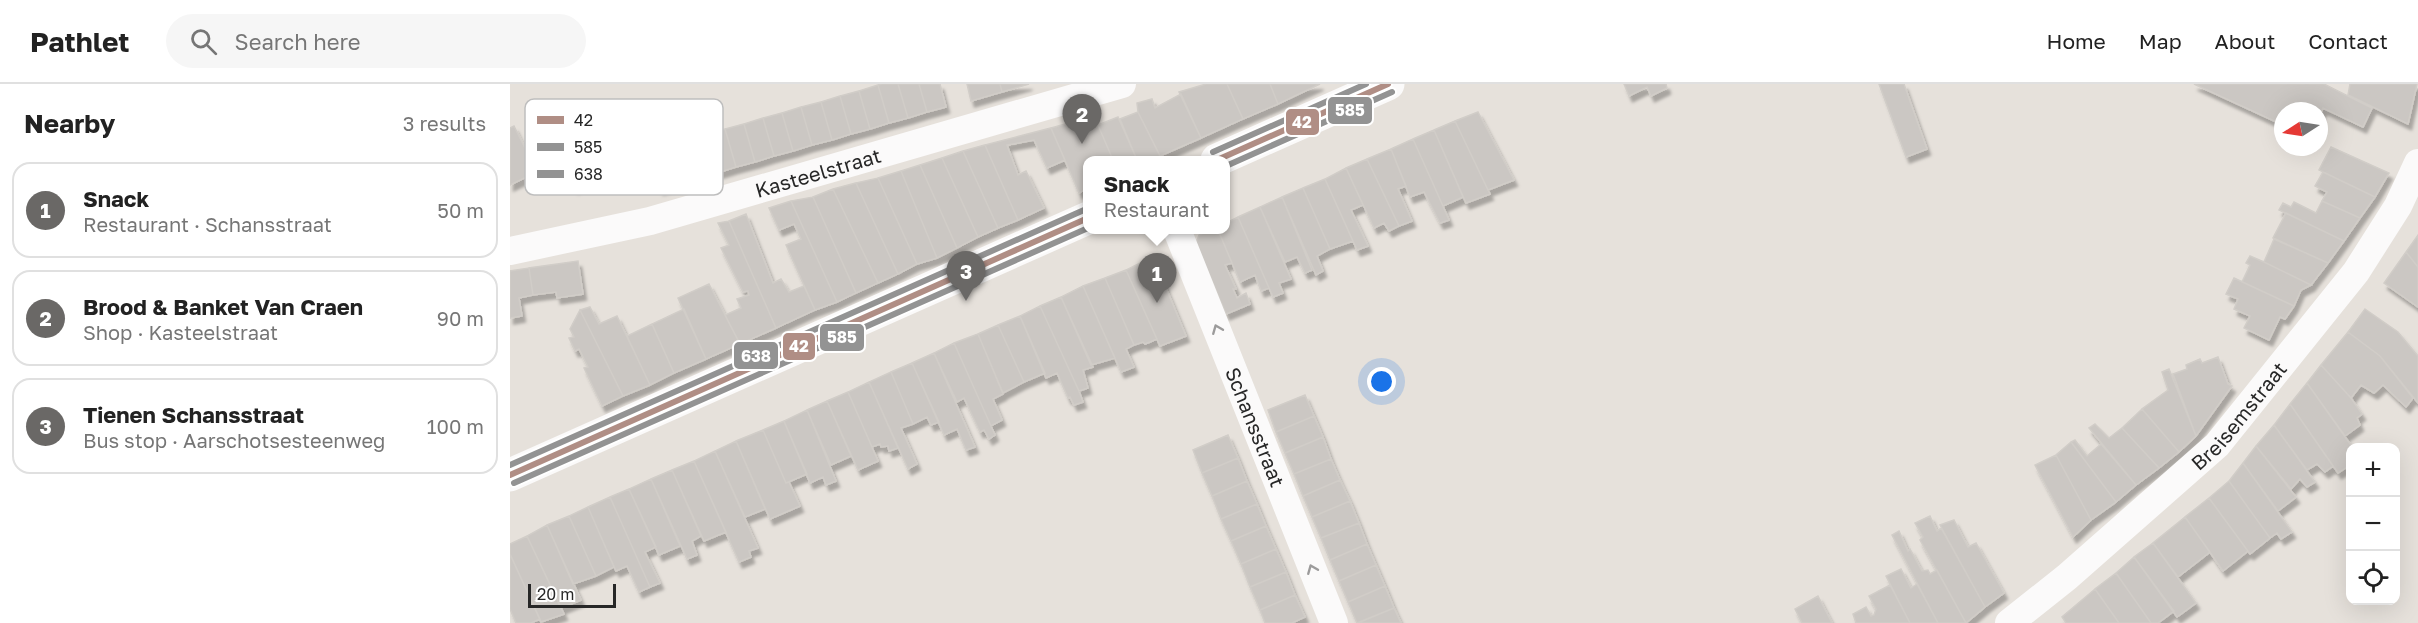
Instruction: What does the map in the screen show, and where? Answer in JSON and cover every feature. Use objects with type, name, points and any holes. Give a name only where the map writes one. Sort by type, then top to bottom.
[{"type":"main road","points":[[1225,156],[1388,84]]},
{"type":"main road","points":[[510,475],[1083,220]]},
{"type":"street","name":"Kasteelstraat","points":[[510,251],[650,221],[1122,84]]},
{"type":"street","name":"Breisemstraat","points":[[2009,623],[2067,577],[2217,445],[2356,272],[2398,206],[2418,163]]},
{"type":"street","name":"Schansstraat","points":[[1179,234],[1334,623]]},
{"type":"building","points":[[898,84],[908,118],[889,123],[878,85]]},
{"type":"building","points":[[898,84],[919,84],[927,112],[908,118]]},
{"type":"building","points":[[919,84],[940,84],[946,107],[927,112]]},
{"type":"building","points":[[967,84],[1000,84],[1002,92],[971,101]]},
{"type":"building","points":[[1000,84],[1029,84],[1002,92]]},
{"type":"building","points":[[1206,84],[1227,84],[1243,119],[1201,138],[1179,92]]},
{"type":"building","points":[[1227,84],[1270,84],[1278,104],[1243,119]]},
{"type":"building","points":[[1270,84],[1320,84],[1278,104]]},
{"type":"building","points":[[1624,84],[1666,84],[1667,88],[1651,96],[1647,87],[1629,96]]},
{"type":"building","points":[[1879,84],[1904,84],[1927,149],[1906,157]]},
{"type":"building","points":[[2194,84],[2324,84],[2372,108],[2363,127],[2328,110],[2328,102],[2274,102],[2274,121]]},
{"type":"building","points":[[2350,84],[2417,84],[2408,124],[2348,95]]},
{"type":"building","points":[[878,85],[889,123],[870,129],[859,91]]},
{"type":"building","points":[[859,91],[870,129],[851,134],[840,96]]},
{"type":"building","points":[[1181,94],[1201,138],[1160,156],[1138,112],[1137,103],[1152,99],[1155,108]]},
{"type":"building","points":[[840,96],[851,134],[832,140],[821,102]]},
{"type":"building","points":[[821,102],[832,140],[812,145],[801,107]]},
{"type":"building","points":[[801,107],[812,145],[793,151],[782,113]]},
{"type":"building","points":[[1138,112],[1160,156],[1135,156],[1120,119]]},
{"type":"building","points":[[1478,112],[1514,180],[1488,190],[1455,121]]},
{"type":"building","points":[[782,113],[793,151],[774,156],[763,118]]},
{"type":"building","points":[[1094,116],[1111,156],[1083,156],[1083,191],[1079,193],[1051,128]]},
{"type":"building","points":[[1118,117],[1135,156],[1111,156],[1098,125]]},
{"type":"building","points":[[763,118],[774,156],[755,162],[744,124]]},
{"type":"building","points":[[1455,121],[1490,194],[1466,203],[1434,130]]},
{"type":"building","points":[[744,124],[755,162],[736,167],[725,129]]},
{"type":"building","points":[[514,126],[525,148],[525,178],[510,185],[510,128]]},
{"type":"building","points":[[1051,128],[1065,160],[1047,168],[1034,140],[1007,145],[1018,175],[1026,171],[1044,208],[1018,220],[985,145]]},
{"type":"building","points":[[725,129],[736,167],[723,171],[723,130]]},
{"type":"building","points":[[1434,130],[1463,197],[1443,206],[1413,139]]},
{"type":"building","points":[[1413,139],[1449,220],[1440,223],[1424,192],[1410,197],[1391,149]]},
{"type":"building","points":[[985,145],[1018,220],[998,228],[963,151]]},
{"type":"building","points":[[2331,147],[2389,173],[2375,197],[2319,170]]},
{"type":"building","points":[[1391,149],[1406,186],[1398,189],[1412,221],[1399,226],[1367,159]]},
{"type":"building","points":[[963,151],[998,228],[978,237],[942,158]]},
{"type":"building","points":[[942,158],[978,237],[957,248],[920,165]]},
{"type":"building","points":[[1367,159],[1399,226],[1389,231],[1384,223],[1374,228],[1346,168]]},
{"type":"building","points":[[920,165],[957,248],[937,258],[901,171]]},
{"type":"building","points":[[1346,168],[1363,205],[1351,210],[1368,246],[1357,250],[1325,179]]},
{"type":"building","points":[[901,171],[937,258],[917,264],[878,178]]},
{"type":"building","points":[[2323,172],[2375,197],[2360,218],[2322,201],[2327,192],[2315,186]]},
{"type":"building","points":[[878,178],[917,264],[898,274],[856,183]]},
{"type":"building","points":[[1325,179],[1353,241],[1330,249],[1303,188]]},
{"type":"building","points":[[856,183],[898,274],[878,283],[833,189]]},
{"type":"building","points":[[1303,188],[1330,249],[1317,256],[1323,271],[1316,275],[1282,197]]},
{"type":"building","points":[[833,189],[878,283],[856,293],[813,197]]},
{"type":"building","points":[[813,197],[856,293],[837,302],[791,201]]},
{"type":"building","points":[[1282,197],[1312,270],[1305,273],[1297,257],[1285,262],[1260,207]]},
{"type":"building","points":[[791,201],[837,302],[815,310],[786,245],[801,239],[794,224],[779,230],[769,208]]},
{"type":"building","points":[[2322,201],[2360,218],[2344,241],[2279,210],[2283,203],[2291,207],[2294,202],[2316,213]]},
{"type":"building","points":[[1260,207],[1291,279],[1279,283],[1283,293],[1273,297],[1238,217]]},
{"type":"building","points":[[2286,213],[2344,241],[2328,263],[2273,238]]},
{"type":"building","points":[[746,214],[773,283],[781,279],[789,292],[804,286],[815,310],[776,328],[729,221]]},
{"type":"building","points":[[1238,217],[1269,288],[1261,291],[1255,275],[1240,282],[1220,234],[1230,234],[1230,221]]},
{"type":"building","points":[[729,221],[776,328],[740,344],[725,315],[741,308],[737,299],[749,295],[748,291],[743,292],[721,248],[729,245],[718,223]]},
{"type":"building","points":[[1220,234],[1232,263],[1225,265],[1236,289],[1233,289],[1237,298],[1246,293],[1250,304],[1226,314],[1196,243],[1199,235]]},
{"type":"building","points":[[2418,235],[2418,267],[2406,252]]},
{"type":"building","points":[[2274,239],[2328,263],[2311,285],[2264,262]]},
{"type":"building","points":[[2406,252],[2418,267],[2418,307],[2384,283]]},
{"type":"building","points":[[2250,256],[2311,285],[2301,290],[2294,306],[2242,282],[2250,265],[2246,263]]},
{"type":"building","points":[[1150,258],[1154,259],[1186,336],[1160,346],[1126,270]]},
{"type":"building","points":[[578,261],[583,294],[557,298],[556,292],[533,295],[529,268]]},
{"type":"building","points":[[529,268],[533,295],[519,298],[522,316],[510,318],[510,271]]},
{"type":"building","points":[[1126,270],[1157,339],[1145,344],[1143,342],[1134,345],[1105,278]]},
{"type":"building","points":[[1105,278],[1134,345],[1126,349],[1134,367],[1121,372],[1083,286]]},
{"type":"building","points":[[2234,278],[2294,306],[2285,319],[2280,317],[2269,340],[2244,328],[2250,316],[2234,309],[2238,299],[2226,294]]},
{"type":"building","points":[[709,284],[740,344],[706,359],[678,298]]},
{"type":"building","points":[[1083,286],[1115,358],[1091,365],[1061,297]]},
{"type":"building","points":[[1061,297],[1093,367],[1083,370],[1088,388],[1079,391],[1040,306]]},
{"type":"building","points":[[1040,306],[1083,402],[1074,405],[1070,397],[1068,398],[1057,373],[1046,378],[1020,316]]},
{"type":"building","points":[[590,307],[599,324],[617,316],[650,385],[623,396],[580,310]]},
{"type":"building","points":[[684,309],[706,359],[674,373],[652,324]]},
{"type":"building","points":[[2365,309],[2398,332],[2418,356],[2418,403],[2380,356],[2348,332]]},
{"type":"building","points":[[580,310],[623,396],[602,406],[584,368],[588,367],[579,349],[575,351],[569,338],[574,337],[570,329]]},
{"type":"building","points":[[1020,316],[1045,373],[1024,382],[998,325]]},
{"type":"building","points":[[652,324],[674,373],[650,385],[627,336]]},
{"type":"building","points":[[998,325],[1024,382],[1003,393],[978,334]]},
{"type":"building","points":[[2348,332],[2380,356],[2413,398],[2406,407],[2383,385],[2374,393],[2361,385],[2351,398],[2321,365]]},
{"type":"building","points":[[978,334],[1003,394],[993,399],[1002,420],[991,426],[954,343]]},
{"type":"building","points":[[954,343],[995,435],[989,439],[984,430],[980,432],[964,398],[957,402],[934,353]]},
{"type":"building","points":[[934,353],[975,447],[966,450],[957,429],[944,435],[912,363]]},
{"type":"building","points":[[2218,357],[2228,384],[2232,386],[2196,436],[2173,374],[2187,369],[2186,365],[2200,359],[2202,363]]},
{"type":"building","points":[[912,363],[939,422],[931,425],[927,417],[913,424],[891,372]]},
{"type":"building","points":[[2321,365],[2351,398],[2362,414],[2357,418],[2360,425],[2345,436],[2307,383]]},
{"type":"building","points":[[2169,369],[2196,436],[2179,452],[2142,409],[2168,390],[2162,372]]},
{"type":"building","points":[[891,372],[913,424],[901,428],[917,464],[908,469],[869,382]]},
{"type":"building","points":[[869,382],[898,448],[889,451],[888,446],[881,447],[880,444],[872,447],[848,392]]},
{"type":"building","points":[[2307,383],[2349,443],[2346,443],[2346,468],[2338,473],[2290,404]]},
{"type":"building","points":[[848,392],[878,461],[858,470],[827,401]]},
{"type":"building","points":[[1305,395],[1314,416],[1276,432],[1268,410]]},
{"type":"building","points":[[827,401],[851,456],[831,465],[807,410]]},
{"type":"building","points":[[2290,404],[2333,466],[2325,472],[2317,464],[2307,470],[2274,425]]},
{"type":"building","points":[[2142,409],[2179,452],[2159,468],[2122,428]]},
{"type":"building","points":[[807,410],[836,481],[826,485],[823,477],[810,483],[784,421]]},
{"type":"building","points":[[1314,416],[1323,437],[1285,453],[1276,432]]},
{"type":"building","points":[[784,421],[807,474],[786,483],[763,430]]},
{"type":"building","points":[[2095,424],[2109,438],[2122,428],[2159,468],[2136,485],[2089,428]]},
{"type":"building","points":[[2274,425],[2315,482],[2307,487],[2300,479],[2291,489],[2256,446]]},
{"type":"building","points":[[763,430],[786,483],[789,482],[800,506],[770,519],[736,441]]},
{"type":"building","points":[[1228,435],[1238,458],[1202,473],[1193,450]]},
{"type":"building","points":[[1323,437],[1331,459],[1294,474],[1285,453]]},
{"type":"building","points":[[2075,440],[2087,456],[2101,444],[2136,485],[2116,502],[2071,442]]},
{"type":"building","points":[[736,441],[765,509],[745,517],[715,451]]},
{"type":"building","points":[[2071,442],[2116,502],[2091,520],[2056,455]]},
{"type":"building","points":[[2256,446],[2296,497],[2278,511],[2243,463]]},
{"type":"building","points":[[715,451],[758,548],[749,551],[751,557],[739,562],[694,461]]},
{"type":"building","points":[[2056,455],[2091,520],[2073,537],[2035,465]]},
{"type":"building","points":[[1238,458],[1247,481],[1212,496],[1202,473]]},
{"type":"building","points":[[1331,459],[1340,480],[1303,496],[1294,474]]},
{"type":"building","points":[[694,461],[726,532],[704,541],[672,470]]},
{"type":"building","points":[[2243,463],[2292,532],[2281,539],[2277,533],[2270,538],[2229,481]]},
{"type":"building","points":[[672,470],[701,536],[692,541],[697,555],[687,559],[651,479]]},
{"type":"building","points":[[651,479],[680,546],[659,555],[629,489]]},
{"type":"building","points":[[1340,480],[1350,501],[1312,517],[1303,496]]},
{"type":"building","points":[[1247,481],[1257,504],[1221,519],[1212,496]]},
{"type":"building","points":[[2229,481],[2270,538],[2250,554],[2209,498]]},
{"type":"building","points":[[629,489],[656,547],[645,552],[660,583],[650,587],[610,497]]},
{"type":"building","points":[[610,497],[650,587],[639,592],[627,566],[616,571],[588,507]]},
{"type":"building","points":[[2209,498],[2248,551],[2223,571],[2185,517]]},
{"type":"building","points":[[1350,501],[1359,523],[1321,538],[1312,517]]},
{"type":"building","points":[[1257,504],[1266,526],[1231,541],[1221,519]]},
{"type":"building","points":[[588,507],[614,567],[596,576],[569,516]]},
{"type":"building","points":[[569,516],[596,576],[573,584],[547,525]]},
{"type":"building","points":[[1930,516],[1937,531],[1941,528],[1985,607],[1966,623],[1920,540],[1923,537],[1915,523]]},
{"type":"building","points":[[2185,517],[2210,552],[2178,577],[2153,543]]},
{"type":"building","points":[[1954,520],[1968,547],[1976,543],[2004,593],[1985,607],[1940,525]]},
{"type":"building","points":[[1359,523],[1367,544],[1330,560],[1321,538]]},
{"type":"building","points":[[547,525],[581,600],[561,608],[527,536]]},
{"type":"building","points":[[1266,526],[1276,549],[1241,564],[1231,541]]},
{"type":"building","points":[[1899,531],[1908,551],[1910,549],[1922,571],[1928,570],[1930,574],[1937,570],[1966,623],[1938,623],[1892,535]]},
{"type":"building","points":[[527,536],[564,614],[541,622],[510,554],[510,544]]},
{"type":"building","points":[[2153,543],[2196,603],[2177,617],[2134,557]]},
{"type":"building","points":[[1367,544],[1376,565],[1339,581],[1330,560]]},
{"type":"building","points":[[1276,549],[1286,572],[1250,587],[1241,564]]},
{"type":"building","points":[[510,554],[540,619],[531,623],[516,623],[510,609]]},
{"type":"building","points":[[2134,557],[2174,611],[2158,623],[2151,623],[2116,573]]},
{"type":"building","points":[[1376,565],[1385,586],[1348,602],[1339,581]]},
{"type":"building","points":[[1901,569],[1911,588],[1917,584],[1938,623],[1910,623],[1886,576]]},
{"type":"building","points":[[1286,572],[1295,595],[1260,610],[1250,587]]},
{"type":"building","points":[[2116,573],[2151,623],[2119,623],[2095,589]]},
{"type":"building","points":[[1890,585],[1910,623],[1856,623],[1853,614],[1866,607],[1871,616],[1874,615],[1876,609],[1869,596]]},
{"type":"building","points":[[1385,586],[1394,608],[1357,623],[1348,602]]},
{"type":"building","points":[[2095,589],[2119,623],[2066,623],[2062,617]]},
{"type":"building","points":[[1295,595],[1305,617],[1292,623],[1265,623],[1260,610]]},
{"type":"building","points":[[1818,596],[1832,623],[1802,623],[1795,609]]},
{"type":"building","points":[[1394,608],[1401,623],[1358,623]]},
{"type":"transit line","name":"638","points":[[1213,152],[1366,84]]},
{"type":"transit line","name":"42","points":[[1226,156],[1388,84]]},
{"type":"transit line","name":"585","points":[[1230,164],[1392,92]]},
{"type":"transit line","name":"638","points":[[510,465],[1083,210]]},
{"type":"transit line","name":"42","points":[[510,475],[1083,220]]},
{"type":"transit line","name":"585","points":[[514,483],[1083,230]]},
{"type":"place","name":"Brood & Banket Van Craen","points":[[1082,144]]},
{"type":"place","name":"Tienen Schansstraat","points":[[966,301]]},
{"type":"place","name":"Snack","points":[[1157,303]]}]
